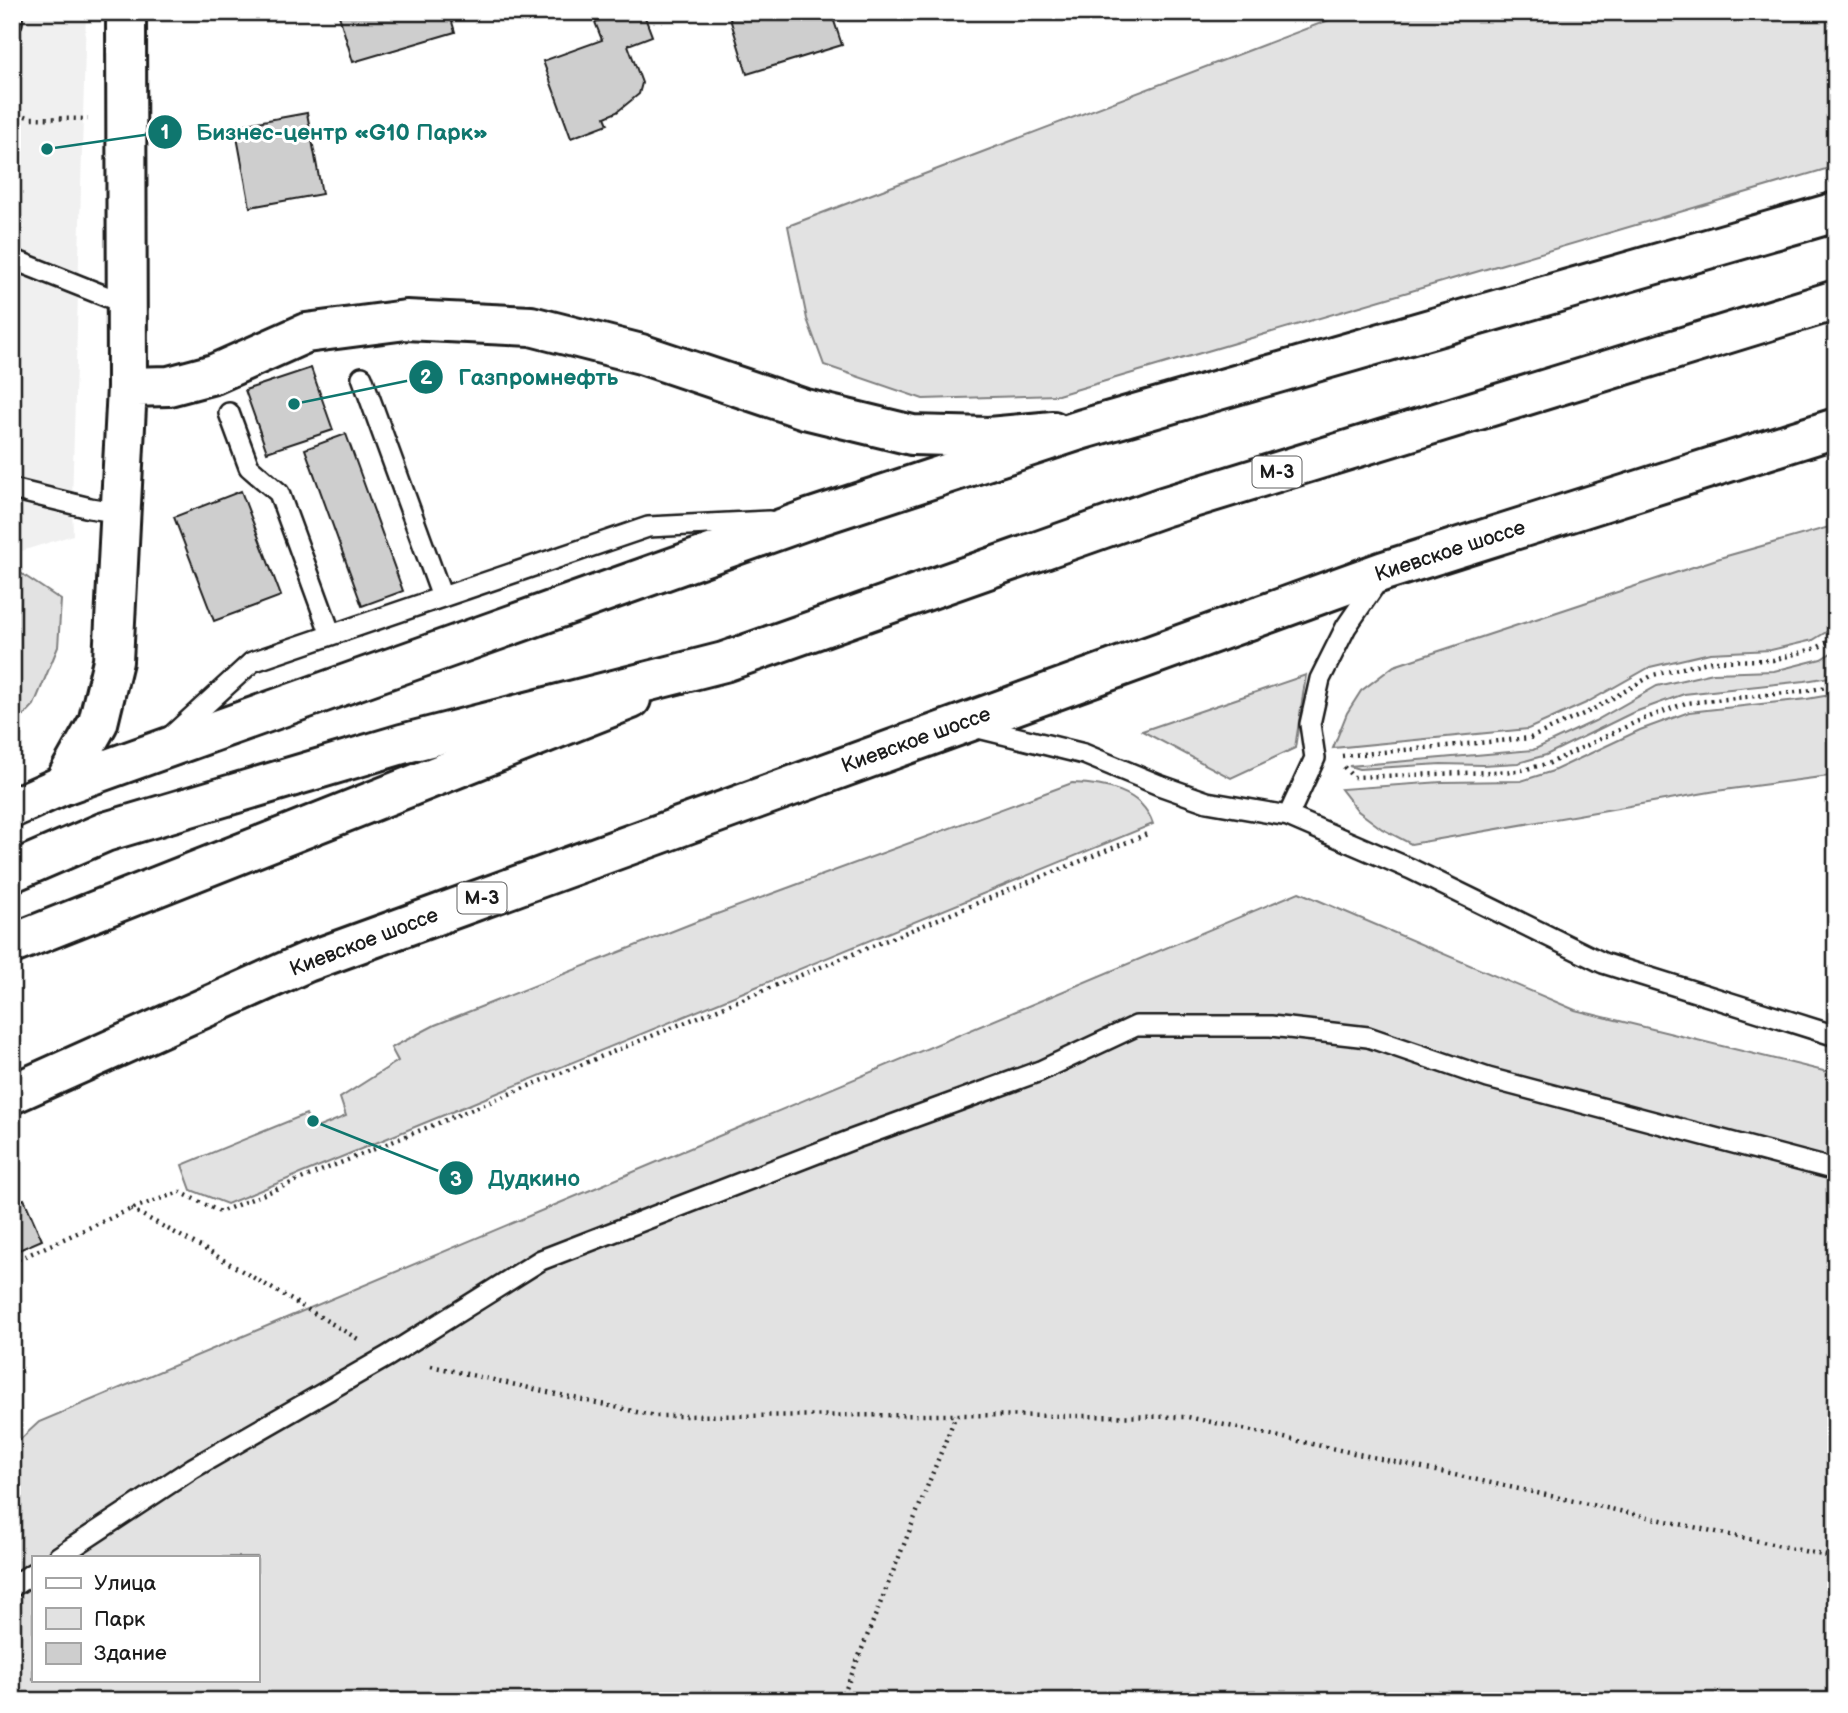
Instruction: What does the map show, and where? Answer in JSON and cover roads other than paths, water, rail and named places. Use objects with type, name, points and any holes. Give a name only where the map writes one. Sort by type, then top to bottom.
[{"type":"main road","points":[[63,785],[98,723],[113,661],[127,387],[126,12]]},
{"type":"main road","points":[[12,808],[63,785],[809,519],[1083,429],[1836,212]]},
{"type":"main road","name":"М-3","points":[[12,944],[724,662],[1163,507],[1836,300]]},
{"type":"main road","points":[[127,387],[169,386],[214,374],[306,333],[406,320],[531,326],[641,354],[805,410],[912,435],[989,437],[1083,429]]},
{"type":"main road","name":"Киевское шоссе","points":[[12,1094],[307,962],[1384,571],[1836,428]]},
{"type":"main road","points":[[12,872],[105,832],[376,752],[724,662]]},
{"type":"lane","points":[[12,12],[12,22]]},
{"type":"lane","points":[[12,259],[128,305]]},
{"type":"lane","points":[[362,377],[442,597]]},
{"type":"lane","points":[[229,414],[249,467],[279,494],[331,635]]},
{"type":"lane","points":[[12,489],[121,513]]},
{"type":"lane","points":[[150,754],[252,662],[648,527],[809,519]]},
{"type":"lane","points":[[1288,817],[1315,758],[1310,724],[1320,679],[1346,627],[1384,571]]},
{"type":"lane","points":[[960,724],[1084,754],[1207,802],[1288,817],[1411,869],[1603,963],[1836,1036]]},
{"type":"lane","points":[[60,1556],[194,1468],[388,1356],[541,1260],[851,1140],[1040,1071],[1136,1026],[1271,1026],[1368,1037],[1488,1079],[1836,1170]]},
{"type":"lane","points":[[12,1587],[32,1574]]},
{"type":"place","name":"Бизнес-центр «G10 Парк»","points":[[47,149]]},
{"type":"place","name":"Газпромнефть","points":[[294,404]]},
{"type":"place","name":"Дудкино","points":[[313,1121]]}]
